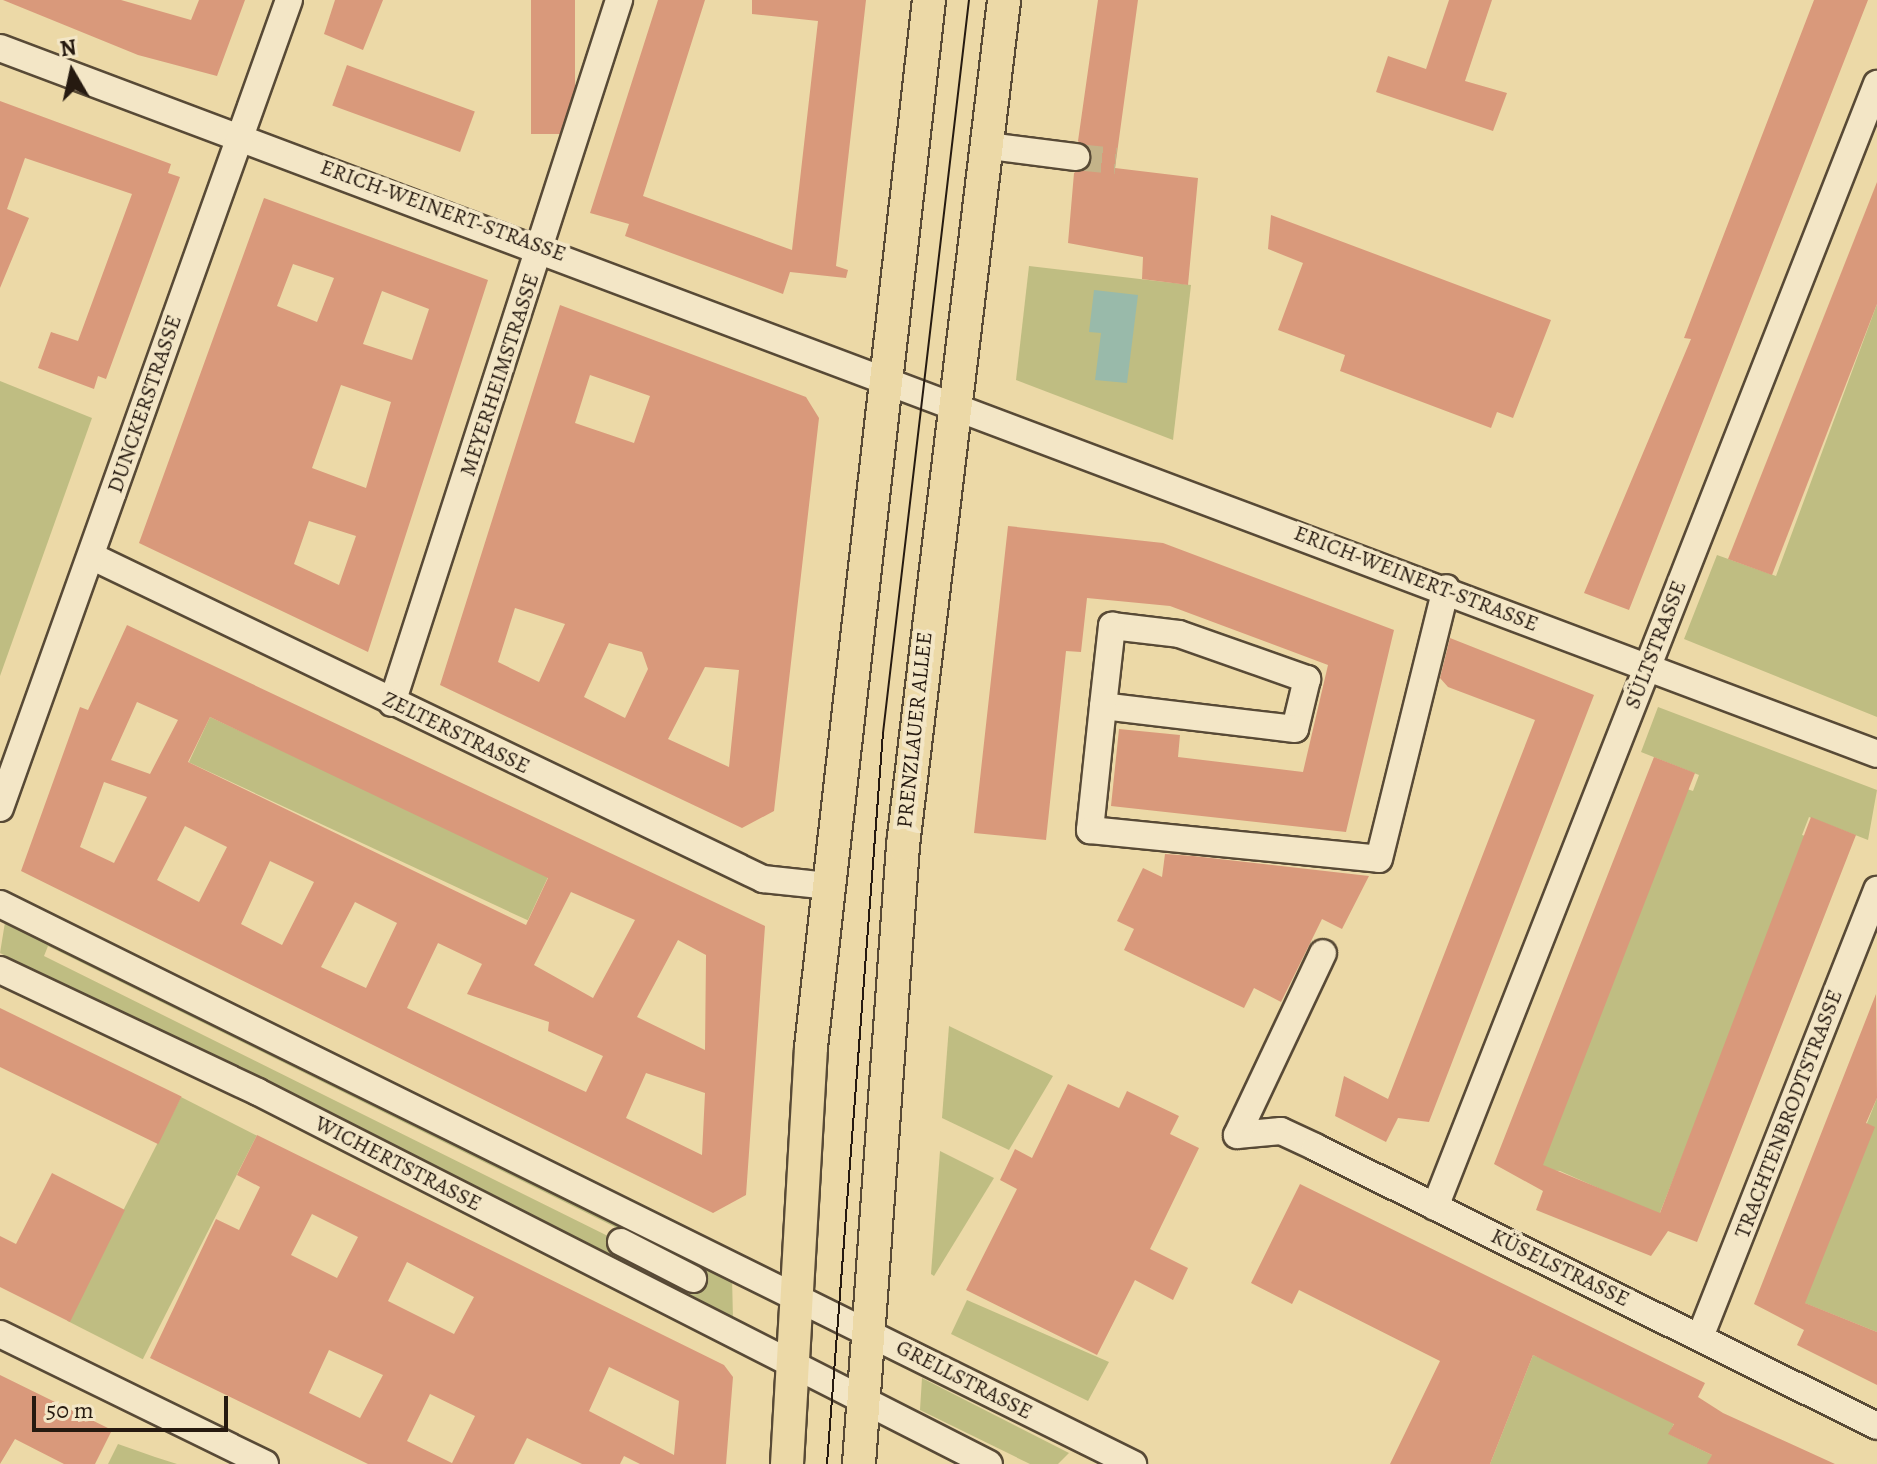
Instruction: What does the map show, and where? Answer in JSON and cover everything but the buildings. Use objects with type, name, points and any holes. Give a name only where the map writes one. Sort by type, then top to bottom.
[{"type":"main road","points":[[787,1464],[796,1295],[828,886],[929,0]]},
{"type":"main road","name":"PRENZLAUER ALLEE","points":[[859,1464],[903,845],[989,146],[1004,0]]},
{"type":"street","name":"DUNCKERSTRASSE","points":[[0,808],[238,135],[289,0]]},
{"type":"street","name":"MEYERHEIMSTRASSE","points":[[392,703],[619,0]]},
{"type":"street","name":"ERICH-WEINERT-STRASSE","points":[[0,48],[541,246],[1877,754]]},
{"type":"street","name":"SÜLTSTRASSE","points":[[1435,1207],[1877,84]]},
{"type":"street","points":[[989,146],[1076,157]]},
{"type":"street","name":"ZELTERSTRASSE","points":[[91,556],[763,879],[828,886]]},
{"type":"street","points":[[1103,706],[1295,729],[1307,679],[1179,634],[1112,626],[1103,706],[1090,830],[1379,859],[1446,588]]},
{"type":"street","name":"TRACHTENBRODTSTRASSE","points":[[1700,1337],[1877,890]]},
{"type":"street","points":[[0,904],[796,1295]]},
{"type":"street","name":"KÜSELSTRASSE","points":[[1323,953],[1237,1135],[1281,1131],[1877,1426]]},
{"type":"street","name":"WICHERTSTRASSE","points":[[0,970],[271,1099],[793,1367]]},
{"type":"street","points":[[621,1242],[693,1279]]},
{"type":"street","name":"GRELLSTRASSE","points":[[796,1295],[1133,1464]]},
{"type":"street","points":[[0,1334],[265,1464]]},
{"type":"street","points":[[793,1367],[989,1464]]},
{"type":"shaded area","points":[[1029,266],[1191,285],[1173,440],[1016,380]]},
{"type":"shaded area","points":[[1094,290],[1138,295],[1127,383],[1095,380],[1101,333],[1089,332]]},
{"type":"shaded area","points":[[1877,304],[1877,717],[1684,639],[1717,555],[1776,576]]},
{"type":"shaded area","points":[[0,381],[92,418],[0,676]]},
{"type":"shaded area","points":[[1658,707],[1877,790],[1868,840],[1809,817],[1802,835],[1809,837],[1659,1215],[1560,1171],[1536,1169],[1687,789],[1693,791],[1699,775],[1641,752]]},
{"type":"shaded area","points":[[210,717],[549,875],[528,920],[189,762]]},
{"type":"shaded area","points":[[6,916],[732,1276],[733,1320],[0,953]],"holes":[[[48,946],[625,1232],[620,1242],[44,956]]]},
{"type":"shaded area","points":[[949,1026],[1053,1076],[1009,1150],[942,1118]]},
{"type":"shaded area","points":[[181,1097],[257,1136],[143,1359],[67,1321]]},
{"type":"shaded area","points":[[1877,1098],[1877,1332],[1797,1300]]},
{"type":"shaded area","points":[[940,1151],[994,1178],[934,1276],[931,1274]]},
{"type":"shaded area","points":[[967,1300],[1109,1362],[1088,1401],[951,1334]]},
{"type":"shaded area","points":[[1533,1355],[1677,1417],[1669,1434],[1712,1455],[1712,1464],[1490,1464]]},
{"type":"shaded area","points":[[922,1378],[1069,1453],[1058,1464],[1030,1464],[920,1410]]},
{"type":"shaded area","points":[[118,1444],[155,1457],[177,1464],[108,1464]]},
{"type":"tunnel","points":[[1076,157],[1116,161]]},
{"type":"tram line","points":[[827,1464],[883,733],[969,0]]}]
